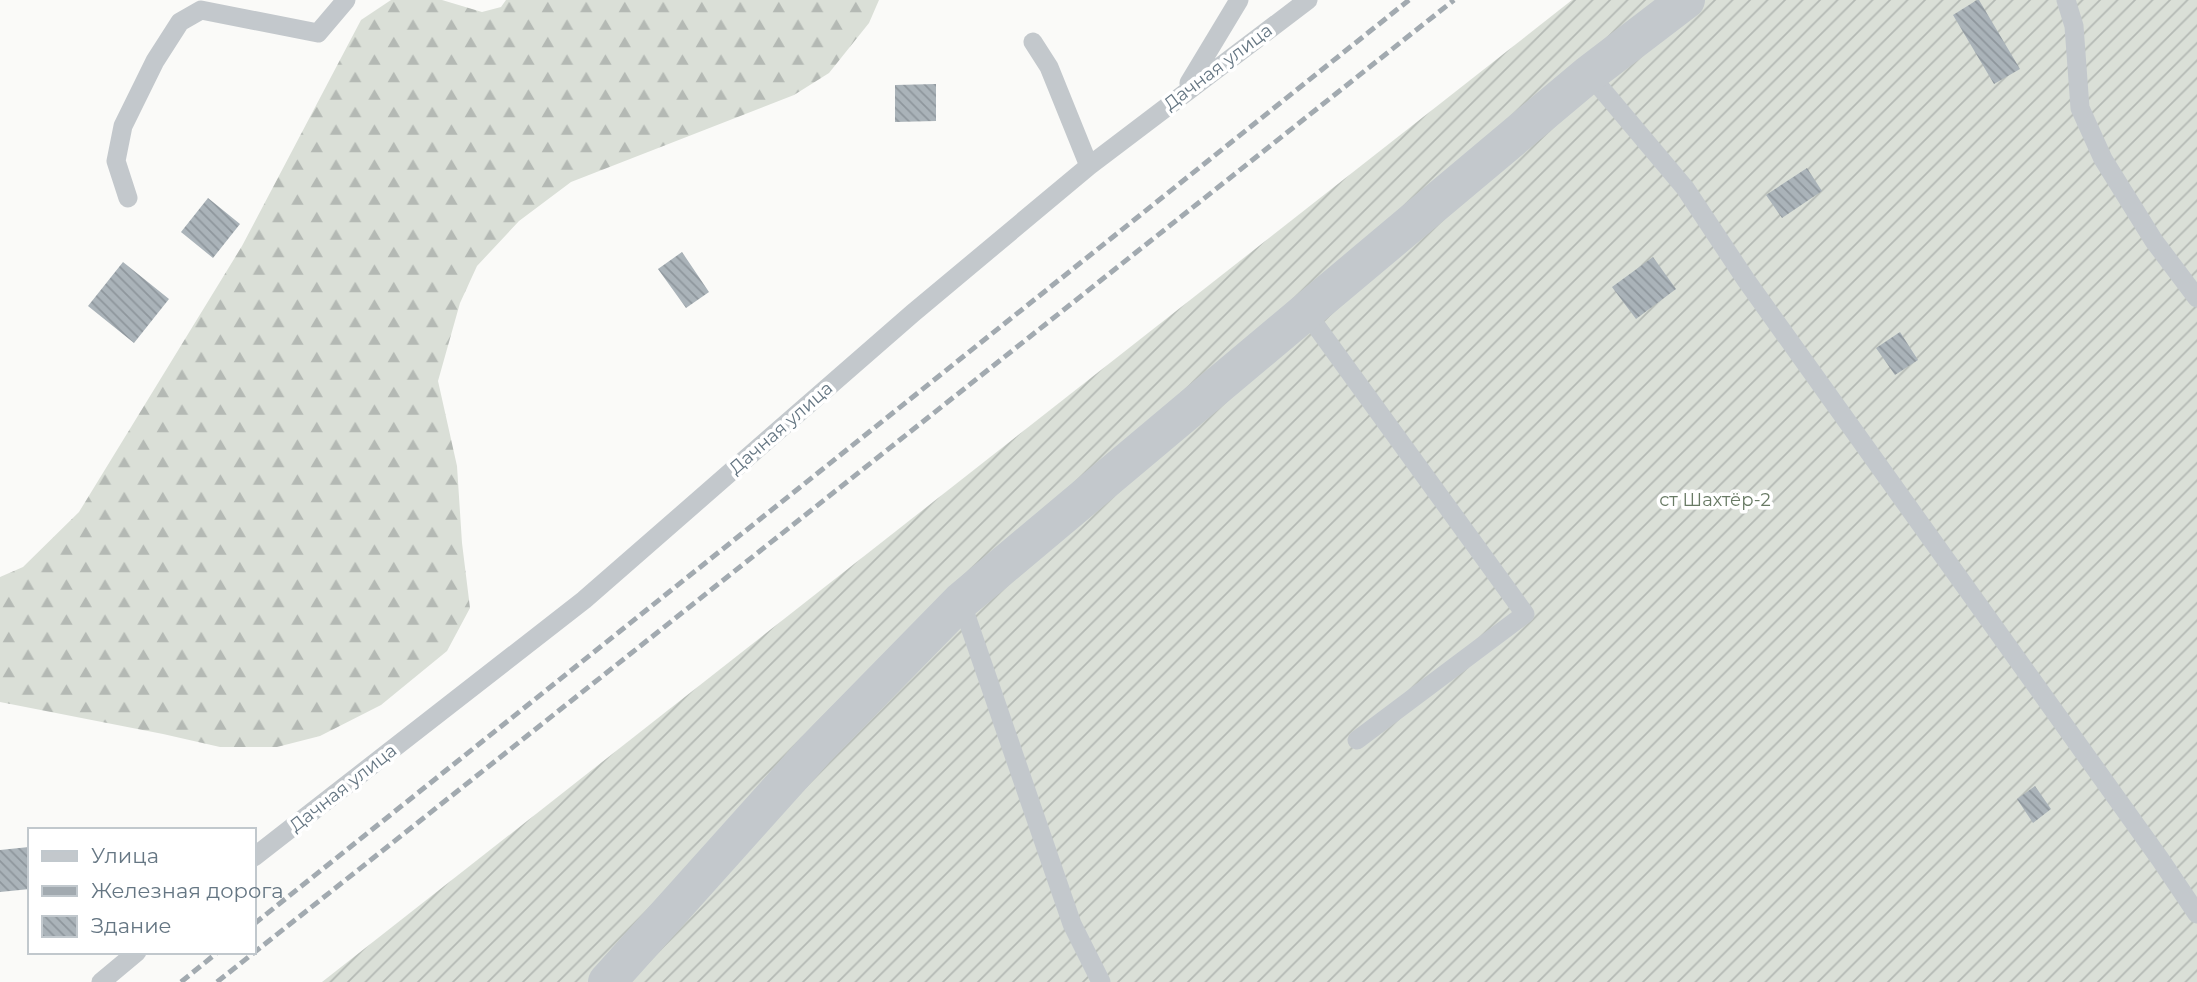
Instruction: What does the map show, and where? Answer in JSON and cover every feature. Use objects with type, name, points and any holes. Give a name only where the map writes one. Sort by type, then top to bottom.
[{"type":"street","points":[[607,982],[815,750],[961,601],[1589,74],[1686,0]]},
{"type":"lane","points":[[128,198],[116,161],[123,126],[155,61],[180,22],[201,10],[318,33],[346,0]]},
{"type":"lane","points":[[1184,92],[1239,0]]},
{"type":"lane","name":"Дачная улица","points":[[256,855],[584,600],[913,313],[1089,166],[1308,0]]},
{"type":"lane","points":[[2066,0],[2074,26],[2080,108],[2103,159],[2147,229],[2197,298]]},
{"type":"lane","points":[[1033,42],[1049,67],[1089,166]]},
{"type":"lane","points":[[1589,74],[1685,188],[1746,280],[2197,914]]},
{"type":"lane","points":[[1306,312],[1525,614],[1357,740]]},
{"type":"lane","points":[[961,601],[1072,924],[1101,982]]},
{"type":"lane","points":[[101,982],[135,954]]},
{"type":"green space","points":[[391,0],[442,0],[482,12],[501,7],[506,0],[879,0],[869,23],[829,73],[794,95],[571,182],[519,221],[477,266],[460,303],[438,381],[457,466],[470,608],[447,651],[381,705],[320,736],[277,747],[220,747],[0,702],[0,577],[23,567],[79,512],[242,246],[361,20]]},
{"type":"green space","name":"ст Шахтёр-2","points":[[1572,0],[2197,0],[2197,982],[322,982]]},
{"type":"building","points":[[1977,0],[2020,69],[1994,84],[1953,15]]},
{"type":"building","points":[[936,84],[936,121],[895,122],[895,85]]},
{"type":"building","points":[[1807,168],[1822,191],[1782,218],[1766,195]]},
{"type":"building","points":[[208,198],[240,224],[213,258],[181,232]]},
{"type":"building","points":[[682,252],[709,292],[686,308],[658,269]]},
{"type":"building","points":[[1653,257],[1676,289],[1636,319],[1612,287]]},
{"type":"building","points":[[123,262],[169,299],[134,343],[88,306]]},
{"type":"building","points":[[1900,332],[1918,360],[1895,375],[1876,348]]},
{"type":"building","points":[[2035,786],[2051,809],[2033,823],[2017,799]]},
{"type":"building","points":[[28,847],[28,889],[0,892],[0,850]]},
{"type":"railway","points":[[256,922],[1409,0]]},
{"type":"railway","points":[[256,951],[1454,0]]},
{"type":"railway","points":[[181,982],[216,954]]},
{"type":"railway","points":[[217,982],[252,954]]}]
